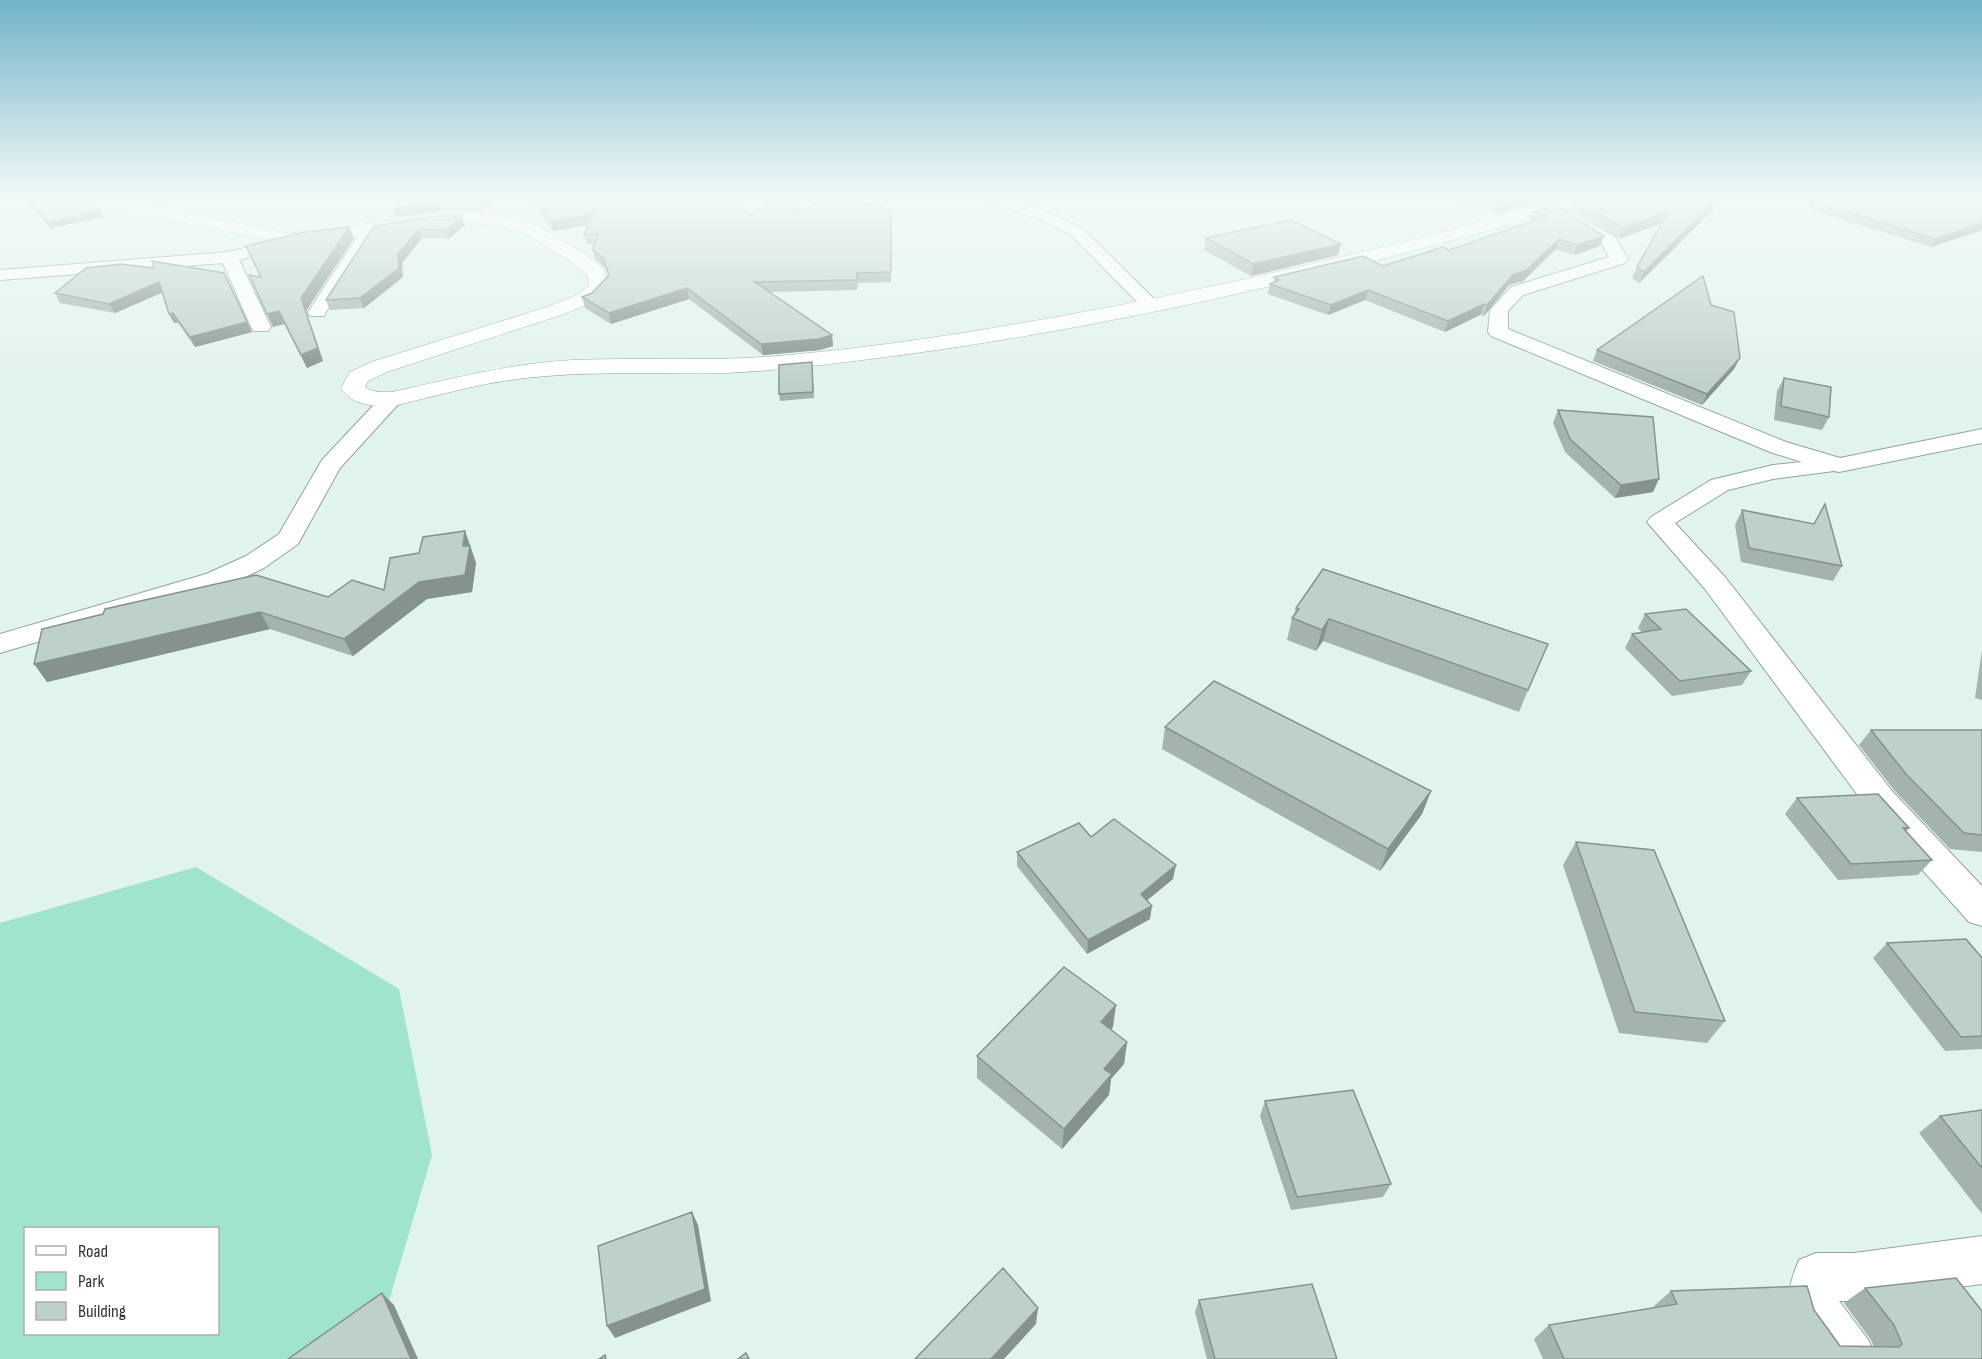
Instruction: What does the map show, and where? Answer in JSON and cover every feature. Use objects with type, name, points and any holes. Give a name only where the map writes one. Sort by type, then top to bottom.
[{"type":"street","points":[[0,275],[181,260]]},
{"type":"street","points":[[231,260],[261,327]]},
{"type":"street","points":[[316,312],[350,260]]},
{"type":"street","points":[[581,260],[596,273],[599,286],[586,298],[557,310],[379,367],[358,378],[353,388],[359,395],[372,399],[392,399],[515,372],[574,367],[728,366],[859,354],[1152,306],[1222,292],[1350,260]]},
{"type":"street","points":[[1106,260],[1152,306]]},
{"type":"street","points":[[1614,260],[1517,291],[1499,310],[1498,332],[1778,447],[1839,465]]},
{"type":"street","points":[[0,644],[216,580],[255,562],[290,539],[330,465],[348,443],[392,399]]},
{"type":"street","points":[[1982,436],[1839,465],[1773,472],[1720,485],[1660,522],[1715,583],[1880,800],[1982,911]]},
{"type":"street","points":[[1851,1359],[1812,1306],[1816,1277],[1854,1277],[1982,1260]]},
{"type":"green space","points":[[196,867],[399,989],[432,1155],[372,1359],[0,1359],[0,923]]},
{"type":"building","points":[[253,260],[326,260],[301,298],[318,348],[301,355],[279,311],[267,314],[249,275],[261,277]]},
{"type":"building","points":[[352,260],[398,260],[399,268],[360,298],[326,300]]},
{"type":"building","points":[[604,260],[891,260],[891,272],[857,273],[857,280],[755,282],[832,335],[819,339],[761,344],[687,288],[609,313],[582,297],[592,293],[609,275]]},
{"type":"building","points":[[1247,260],[1269,260],[1253,264]]},
{"type":"building","points":[[1344,260],[1372,260],[1383,266],[1401,260],[1537,260],[1527,270],[1513,275],[1487,305],[1484,304],[1448,321],[1368,290],[1331,305],[1270,284],[1279,280],[1274,277]]},
{"type":"building","points":[[1641,260],[1656,260],[1644,272],[1637,267]]},
{"type":"building","points":[[152,261],[224,273],[247,322],[190,337],[173,313],[169,314],[159,282],[109,304],[55,293],[86,268],[121,264],[154,268]]},
{"type":"building","points":[[1703,276],[1711,305],[1734,312],[1740,358],[1707,394],[1597,350]]},
{"type":"building","points":[[812,362],[813,392],[779,394],[779,365]]},
{"type":"building","points":[[1784,378],[1831,387],[1829,417],[1781,406]]},
{"type":"building","points":[[1558,410],[1653,417],[1659,479],[1621,485],[1570,439]]},
{"type":"building","points":[[1825,504],[1842,566],[1749,548],[1742,510],[1814,524]]},
{"type":"building","points":[[465,531],[463,546],[470,546],[465,575],[419,582],[344,639],[260,612],[34,664],[42,629],[103,614],[105,609],[256,575],[328,597],[352,580],[384,590],[390,558],[419,553],[423,537]]},
{"type":"building","points":[[1323,569],[1548,644],[1528,690],[1329,619],[1322,630],[1292,618],[1299,609],[1296,608]]},
{"type":"building","points":[[1686,609],[1751,671],[1680,681],[1632,634],[1661,629],[1645,614]]},
{"type":"building","points":[[1214,681],[1431,791],[1388,849],[1165,727]]},
{"type":"building","points":[[1871,730],[1982,730],[1982,835],[1964,833],[1906,774]]},
{"type":"building","points":[[1878,794],[1909,828],[1903,828],[1932,860],[1851,864],[1797,798]]},
{"type":"building","points":[[1114,819],[1176,865],[1141,894],[1152,906],[1088,940],[1017,852],[1079,823],[1091,837]]},
{"type":"building","points":[[1576,842],[1654,850],[1725,1021],[1635,1012]]},
{"type":"building","points":[[1966,939],[1982,958],[1982,1036],[1961,1037],[1887,943]]},
{"type":"building","points":[[1064,967],[1116,1005],[1101,1022],[1127,1042],[1104,1069],[1112,1074],[1064,1129],[977,1056]]},
{"type":"building","points":[[1353,1090],[1391,1184],[1297,1197],[1265,1101]]},
{"type":"building","points":[[1982,1110],[1982,1168],[1940,1116]]},
{"type":"building","points":[[692,1212],[705,1289],[607,1326],[598,1246]]},
{"type":"building","points":[[1003,1268],[1038,1308],[991,1359],[915,1359]]},
{"type":"building","points":[[1956,1278],[1982,1311],[1982,1359],[1564,1359],[1549,1325],[1677,1304],[1671,1291],[1807,1286],[1814,1310],[1840,1346],[1899,1347],[1902,1344],[1894,1325],[1865,1288]]},
{"type":"building","points":[[1312,1284],[1337,1359],[1215,1359],[1199,1300]]},
{"type":"building","points":[[382,1293],[411,1359],[288,1359]]},
{"type":"building","points":[[746,1353],[749,1359],[738,1359]]}]
